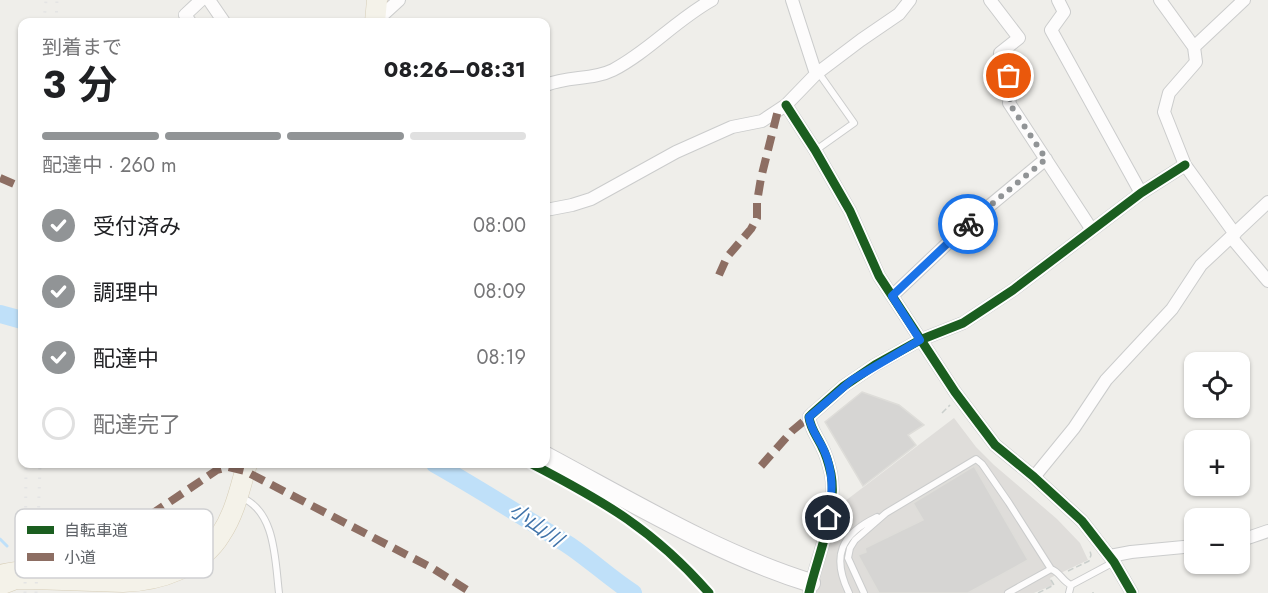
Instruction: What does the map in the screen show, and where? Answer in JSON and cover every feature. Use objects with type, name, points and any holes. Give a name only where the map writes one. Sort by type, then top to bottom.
[{"type":"main road","points":[[375,18],[377,0]]},
{"type":"main road","points":[[213,544],[220,537],[230,519],[245,468]]},
{"type":"main road","points":[[0,575],[15,572]]},
{"type":"main road","points":[[100,578],[123,582]]},
{"type":"main road","points":[[0,585],[19,579],[123,582],[155,578]]},
{"type":"street","points":[[187,18],[185,15],[201,0]]},
{"type":"street","points":[[209,0],[221,18]]},
{"type":"street","points":[[379,18],[399,0]]},
{"type":"street","points":[[550,83],[571,77],[598,75],[613,70],[690,12],[712,0]]},
{"type":"street","points":[[792,0],[817,73]]},
{"type":"street","points":[[550,209],[572,206],[591,199],[676,152],[732,127],[762,121],[786,105],[817,73],[899,14],[910,0]]},
{"type":"street","points":[[990,0],[1019,39],[1000,53],[1012,90],[1009,103],[1092,230]]},
{"type":"street","points":[[1058,0],[1064,12],[1051,30],[1141,193]]},
{"type":"street","points":[[1160,0],[1194,47],[1196,62],[1168,93],[1164,112],[1185,165],[1233,236],[1268,281]]},
{"type":"street","points":[[1194,47],[1244,0]]},
{"type":"street","points":[[786,105],[850,211],[872,263],[955,393],[995,445],[1034,477],[1082,522],[1112,559],[1132,593]]},
{"type":"street","points":[[892,296],[969,222],[1046,159]]},
{"type":"street","points":[[550,458],[705,540],[810,588],[824,536],[831,500],[832,480],[829,462],[809,417],[852,380],[920,340],[963,323],[1029,279],[1141,193],[1185,165]]},
{"type":"street","points":[[1034,477],[1074,428],[1106,380],[1172,309],[1202,265],[1268,202]]},
{"type":"street","points":[[1250,537],[1268,531]]},
{"type":"street","points":[[1112,559],[1131,552],[1184,547]]},
{"type":"lane","points":[[815,150],[854,123],[817,73]]},
{"type":"lane","points":[[849,593],[841,573],[843,545],[861,525],[886,513],[976,459],[1010,503],[1051,569],[1057,571],[1063,581],[1071,585]]},
{"type":"lane","points":[[238,496],[255,504],[270,532],[279,593]]},
{"type":"lane","points":[[864,593],[849,562],[850,548],[858,536],[886,513]]},
{"type":"lane","points":[[1069,593],[1071,585],[1112,559]]},
{"type":"lane","points":[[1008,593],[1051,569]]},
{"type":"path","points":[[942,413],[949,405],[954,404]]},
{"type":"path","points":[[1066,575],[1065,573],[1090,560],[1090,551],[1087,546]]},
{"type":"path","points":[[1038,593],[1054,585],[1052,580]]},
{"type":"shaded area","points":[[954,418],[976,447],[994,465],[1057,519],[1080,543],[1088,560],[1050,578],[1053,585],[1034,593],[814,593],[836,508]]},
{"type":"building","points":[[862,392],[899,405],[924,425],[908,435],[916,445],[863,486],[825,422]]},
{"type":"building","points":[[974,466],[1028,560],[968,593],[879,593],[858,555],[866,552],[865,548],[923,520],[913,503]]},
{"type":"waterway","name":"小山川","points":[[0,314],[18,319]]},
{"type":"waterway","name":"小山川","points":[[442,468],[570,546],[633,593]]},
{"type":"waterway","points":[[0,539],[7,546]]},
{"type":"railway","points":[[44,18],[46,0]]},
{"type":"railway","points":[[56,18],[57,0]]},
{"type":"railway","points":[[26,468],[26,509]]},
{"type":"railway","points":[[39,509],[40,468]]},
{"type":"railway","points":[[25,578],[25,593]]},
{"type":"railway","points":[[36,578],[36,593]]},
{"type":"marked path","points":[[719,275],[727,257],[751,229],[757,218],[761,178],[778,110]]},
{"type":"marked path","points":[[0,178],[14,184]]},
{"type":"marked path","points":[[761,466],[792,431],[809,417]]},
{"type":"marked path","points":[[159,509],[217,470],[224,468]]},
{"type":"marked path","points":[[232,468],[245,471],[434,569],[472,593]]},
{"type":"cycle path","points":[[786,105],[850,211],[879,276],[955,392],[995,445],[1082,521],[1114,562],[1132,593]]},
{"type":"cycle path","points":[[809,593],[826,534],[832,503],[831,474],[827,457],[812,429],[809,417],[844,386],[875,365],[920,340],[963,323],[1013,290],[1141,193],[1185,165]]},
{"type":"cycle path","points":[[540,468],[583,491],[627,519],[668,552],[709,593]]},
{"type":"way so far","points":[[968,224],[1046,159],[1009,103],[1012,90],[1009,76]]},
{"type":"route","points":[[828,518],[831,500],[831,471],[809,417],[852,380],[920,340],[892,296],[968,224]]}]
